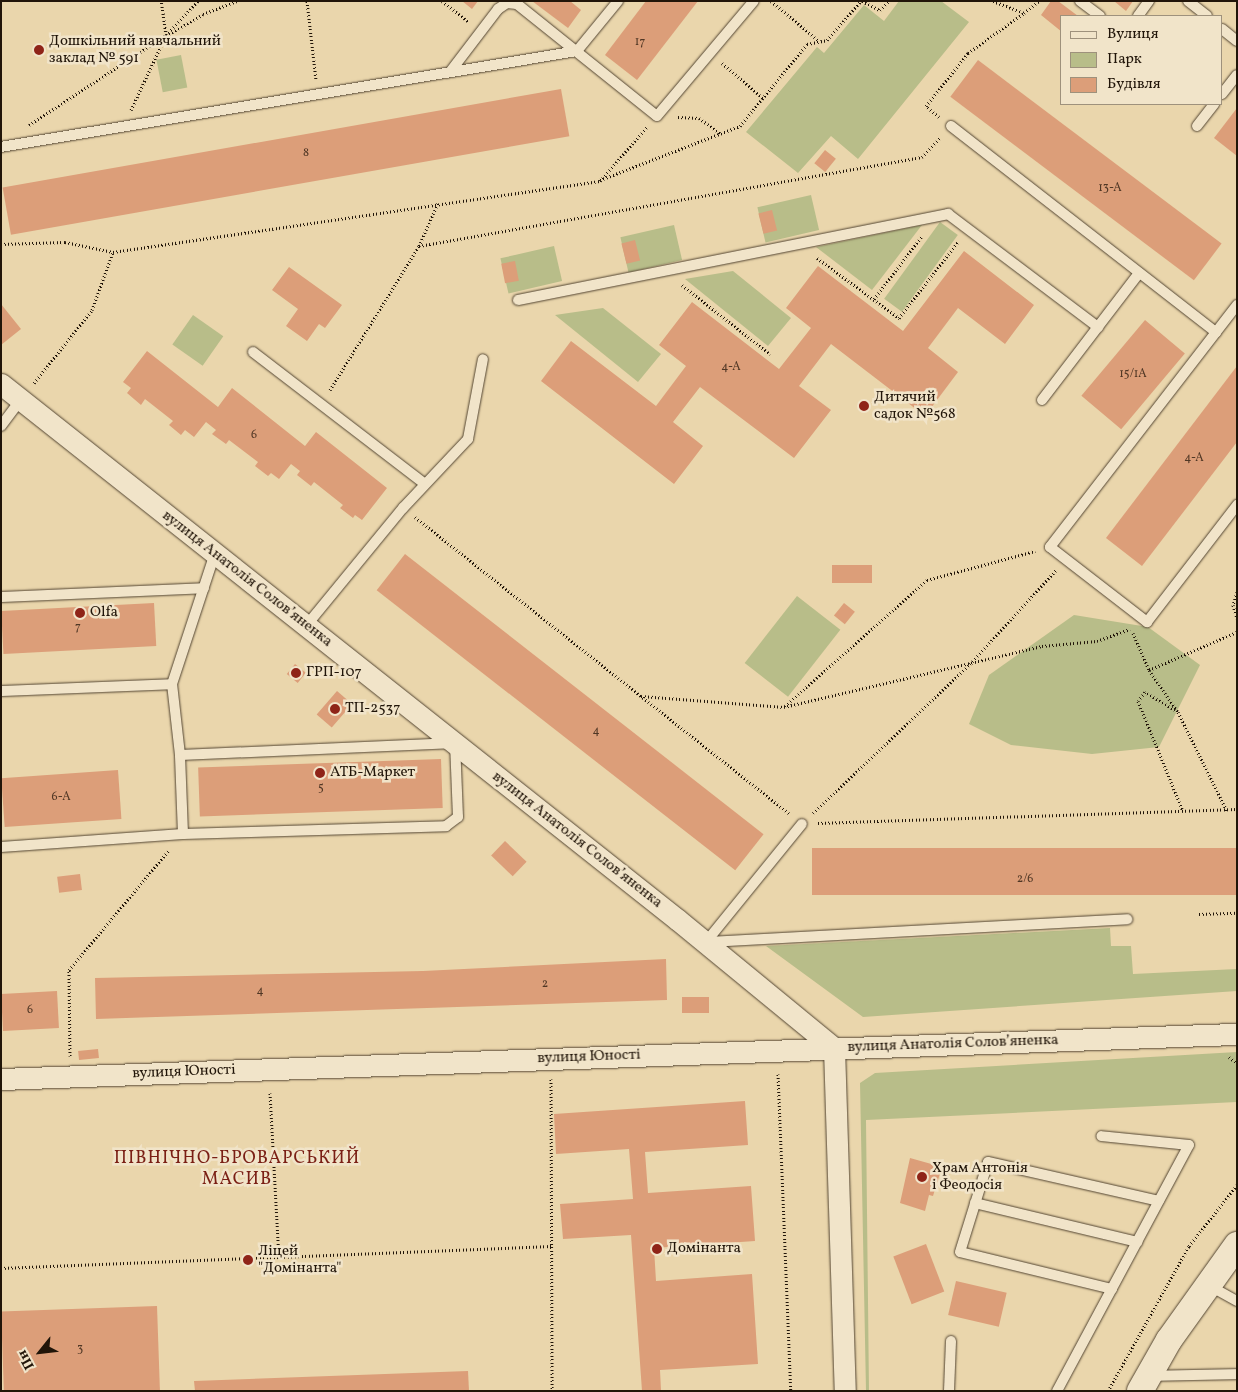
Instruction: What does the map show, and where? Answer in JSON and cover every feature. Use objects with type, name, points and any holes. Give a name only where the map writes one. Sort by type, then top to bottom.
[{"type":"street","name":"вулиця Анатолія Соловʼяненка","points":[[1,384],[706,942],[834,1048],[1237,1034]]},
{"type":"street","name":"вулиця Юності","points":[[1,1079],[834,1048]]},
{"type":"street","points":[[834,1048],[845,1391]]},
{"type":"street","points":[[1144,1384],[1207,1285],[1237,1245]]},
{"type":"lane","points":[[1,147],[577,50],[618,1]]},
{"type":"lane","points":[[450,72],[498,9],[507,3],[517,4],[577,50],[657,116],[754,1]]},
{"type":"lane","points":[[1080,1],[1099,15]]},
{"type":"lane","points":[[1139,15],[1150,1]]},
{"type":"lane","points":[[1188,1],[1205,15]]},
{"type":"lane","points":[[1223,29],[1237,41]]},
{"type":"lane","points":[[1223,93],[1237,75]]},
{"type":"lane","points":[[1196,126],[1213,105]]},
{"type":"lane","points":[[951,126],[1216,332]]},
{"type":"lane","points":[[518,300],[948,214],[1098,327]]},
{"type":"lane","points":[[1042,400],[1139,273]]},
{"type":"lane","points":[[1237,305],[1050,547],[1147,622],[1237,505]]},
{"type":"lane","points":[[253,352],[424,483]]},
{"type":"lane","points":[[306,626],[402,508],[468,439],[483,359]]},
{"type":"lane","points":[[1,426],[21,399]]},
{"type":"lane","points":[[183,834],[180,755],[172,684],[215,553]]},
{"type":"lane","points":[[1,597],[204,588]]},
{"type":"lane","points":[[1,690],[172,684]]},
{"type":"lane","points":[[1,847],[183,834],[446,826],[454,823],[459,809],[455,743],[180,755]]},
{"type":"lane","points":[[706,942],[802,824]]},
{"type":"lane","points":[[706,942],[1127,919]]},
{"type":"lane","points":[[1057,1391],[1189,1144],[1101,1136]]},
{"type":"lane","points":[[1112,1289],[960,1252],[988,1162],[1159,1201]]},
{"type":"lane","points":[[975,1204],[1137,1242]]},
{"type":"lane","points":[[1207,1285],[1237,1301]]},
{"type":"lane","points":[[949,1391],[951,1341]]},
{"type":"lane","points":[[1144,1384],[1237,1374]]},
{"type":"path","points":[[161,1],[166,35]]},
{"type":"path","points":[[123,126],[166,35],[198,1]]},
{"type":"path","points":[[26,127],[166,35],[203,14],[237,1]]},
{"type":"path","points":[[307,1],[318,94]]},
{"type":"path","points":[[442,1],[482,31]]},
{"type":"path","points":[[771,1],[820,42]]},
{"type":"path","points":[[1,244],[65,242],[113,252],[438,202],[600,181],[740,126],[807,44],[827,40],[861,1],[880,10],[889,1]]},
{"type":"path","points":[[993,1],[1024,13]]},
{"type":"path","points":[[419,246],[922,157],[951,126],[926,106],[968,53],[1039,1]]},
{"type":"path","points":[[710,54],[763,98]]},
{"type":"path","points":[[600,181],[657,116],[699,118],[721,134]]},
{"type":"path","points":[[322,403],[419,246],[438,202]]},
{"type":"path","points":[[874,299],[938,216]]},
{"type":"path","points":[[798,244],[899,318],[968,229]]},
{"type":"path","points":[[21,399],[92,310],[113,252]]},
{"type":"path","points":[[664,271],[770,354]]},
{"type":"path","points":[[402,508],[802,824],[1182,810],[1227,811],[1237,809]]},
{"type":"path","points":[[784,707],[927,580],[1050,547]]},
{"type":"path","points":[[802,824],[970,664],[1066,560]]},
{"type":"path","points":[[1237,592],[1233,605],[1237,618]]},
{"type":"path","points":[[640,696],[784,707],[1042,646],[1097,641],[1147,622]]},
{"type":"path","points":[[1131,628],[1149,670],[1178,712],[1227,811]]},
{"type":"path","points":[[1149,670],[1237,632]]},
{"type":"path","points":[[1178,712],[1145,692],[1138,701],[1182,810]]},
{"type":"path","points":[[70,1077],[69,970],[183,834]]},
{"type":"path","points":[[1199,914],[1237,913]]},
{"type":"path","points":[[550,1059],[552,1391]]},
{"type":"path","points":[[778,1074],[791,1391]]},
{"type":"path","points":[[270,1093],[279,1259]]},
{"type":"path","points":[[1108,1391],[1189,1246],[1237,1185]]},
{"type":"path","points":[[1,1268],[279,1259],[552,1246]]},
{"type":"green space","points":[[899,1],[941,1],[969,22],[858,159],[831,136],[798,173],[746,132],[817,47],[824,53],[864,5],[884,21]]},
{"type":"green space","points":[[181,55],[187,87],[163,92],[156,60]]},
{"type":"green space","points":[[811,195],[819,230],[766,242],[757,207]]},
{"type":"green space","points":[[940,222],[958,235],[902,312],[884,299]]},
{"type":"green space","points":[[674,225],[682,260],[629,272],[620,237]]},
{"type":"green space","points":[[922,225],[872,290],[816,247]]},
{"type":"green space","points":[[554,246],[562,281],[509,293],[500,258]]},
{"type":"green space","points":[[733,271],[791,318],[768,346],[685,279]]},
{"type":"green space","points":[[603,308],[661,354],[638,382],[555,315]]},
{"type":"green space","points":[[193,315],[223,336],[203,366],[172,344]]},
{"type":"green space","points":[[797,596],[840,630],[788,697],[745,663]]},
{"type":"green space","points":[[1074,615],[1148,627],[1200,665],[1159,747],[1092,754],[1011,745],[969,724],[989,675]]},
{"type":"green space","points":[[1110,928],[1111,946],[1131,946],[1133,974],[1237,969],[1237,991],[863,1017],[766,946]]},
{"type":"green space","points":[[1237,1052],[1237,1102],[866,1120],[869,1391],[866,1391],[860,1083],[875,1073]]},
{"type":"building","points":[[462,1],[478,1],[472,9]]},
{"type":"building","points":[[532,1],[570,1],[581,10],[568,28]]},
{"type":"building","points":[[646,1],[698,1],[637,80],[605,55]]},
{"type":"building","points":[[1051,1],[1058,1],[1077,15],[1060,15],[1060,30],[1041,15]]},
{"type":"building","points":[[1114,1],[1133,1],[1126,11]]},
{"type":"building","points":[[978,60],[1222,244],[1194,280],[950,97]]},
{"type":"building","points":[[561,89],[569,136],[11,235],[3,187]]},
{"type":"building","points":[[1237,108],[1237,156],[1214,138]]},
{"type":"building","points":[[825,150],[836,159],[825,172],[814,163]]},
{"type":"building","points":[[772,210],[777,230],[763,234],[758,213]]},
{"type":"building","points":[[635,240],[640,260],[626,264],[621,243]]},
{"type":"building","points":[[964,251],[1034,305],[1005,344],[958,308],[928,348],[958,372],[925,416],[831,344],[799,386],[831,410],[794,458],[700,387],[673,422],[703,446],[674,484],[541,381],[571,341],[656,406],[686,366],[659,345],[692,302],[779,369],[811,328],[786,308],[818,266],[903,331]]},
{"type":"building","points":[[515,261],[519,281],[505,283],[501,264]]},
{"type":"building","points":[[289,267],[342,305],[325,328],[319,324],[307,341],[286,326],[298,309],[272,290]]},
{"type":"building","points":[[1,304],[21,329],[1,345]]},
{"type":"building","points":[[1145,320],[1185,353],[1121,429],[1081,396]]},
{"type":"building","points":[[147,351],[218,407],[232,388],[305,446],[316,432],[387,488],[362,520],[355,515],[353,518],[340,508],[343,505],[314,482],[311,486],[297,475],[300,471],[291,464],[279,479],[271,473],[268,476],[255,466],[258,462],[229,440],[226,444],[212,434],[216,430],[206,422],[194,437],[185,430],[181,435],[169,425],[173,421],[145,399],[141,405],[127,393],[131,388],[123,382]]},
{"type":"building","points":[[1237,366],[1237,442],[1142,566],[1106,538]]},
{"type":"building","points":[[405,554],[764,834],[735,870],[377,590]]},
{"type":"building","points":[[832,565],[872,565],[872,583],[832,583]]},
{"type":"building","points":[[154,603],[156,646],[3,654],[1,611]]},
{"type":"building","points":[[844,603],[855,612],[845,624],[834,615]]},
{"type":"building","name":"ГРП-107","points":[[295,664],[306,673],[298,683],[287,674]]},
{"type":"building","name":"ТП-2537","points":[[337,691],[352,704],[332,728],[317,714]]},
{"type":"building","points":[[441,759],[443,808],[200,816],[198,767]]},
{"type":"building","points":[[118,770],[121,819],[5,827],[1,778]]},
{"type":"building","points":[[505,841],[527,862],[513,876],[491,855]]},
{"type":"building","points":[[812,848],[1237,848],[1237,895],[812,895]]},
{"type":"building","points":[[80,874],[82,890],[59,893],[57,877]]},
{"type":"building","points":[[666,959],[667,1000],[96,1019],[95,978],[423,971]]},
{"type":"building","points":[[57,991],[59,1028],[3,1031],[1,994]]},
{"type":"building","points":[[682,997],[709,997],[709,1013],[682,1013]]},
{"type":"building","points":[[98,1049],[99,1058],[79,1060],[78,1051]]},
{"type":"building","points":[[745,1101],[748,1145],[645,1152],[648,1193],[751,1186],[755,1241],[654,1248],[656,1281],[752,1274],[758,1364],[660,1370],[661,1391],[642,1391],[631,1235],[563,1239],[560,1204],[633,1199],[629,1149],[556,1154],[554,1114]]},
{"type":"building","name":"Храм Антонія і Феодосія","points":[[910,1158],[942,1167],[933,1196],[929,1195],[925,1211],[900,1203]]},
{"type":"building","points":[[926,1244],[944,1292],[912,1304],[893,1257]]},
{"type":"building","points":[[956,1281],[1007,1293],[999,1327],[948,1315]]},
{"type":"building","points":[[157,1306],[160,1391],[4,1391],[1,1311]]},
{"type":"building","points":[[468,1371],[469,1391],[195,1391],[194,1381]]},
{"type":"place","name":"Дошкільний навчальний заклад № 591","points":[[39,50]]},
{"type":"place","name":"Дитячий садок №568","points":[[864,406]]},
{"type":"place","name":"Olfa","points":[[80,613]]},
{"type":"place","name":"ГРП-107","points":[[296,673]]},
{"type":"place","name":"ТП-2537","points":[[335,709]]},
{"type":"place","name":"АТБ-Маркет","points":[[320,773]]},
{"type":"place","name":"Храм Антонія і Феодосія","points":[[922,1177]]},
{"type":"place","name":"Домінанта","points":[[657,1249]]},
{"type":"place","name":"Ліцей \"Домінанта\"","points":[[248,1260]]},
{"type":"district","name":"ПІВНІЧНО-БРОВАРСЬКИЙ МАСИВ","points":[[237,1170]]}]
